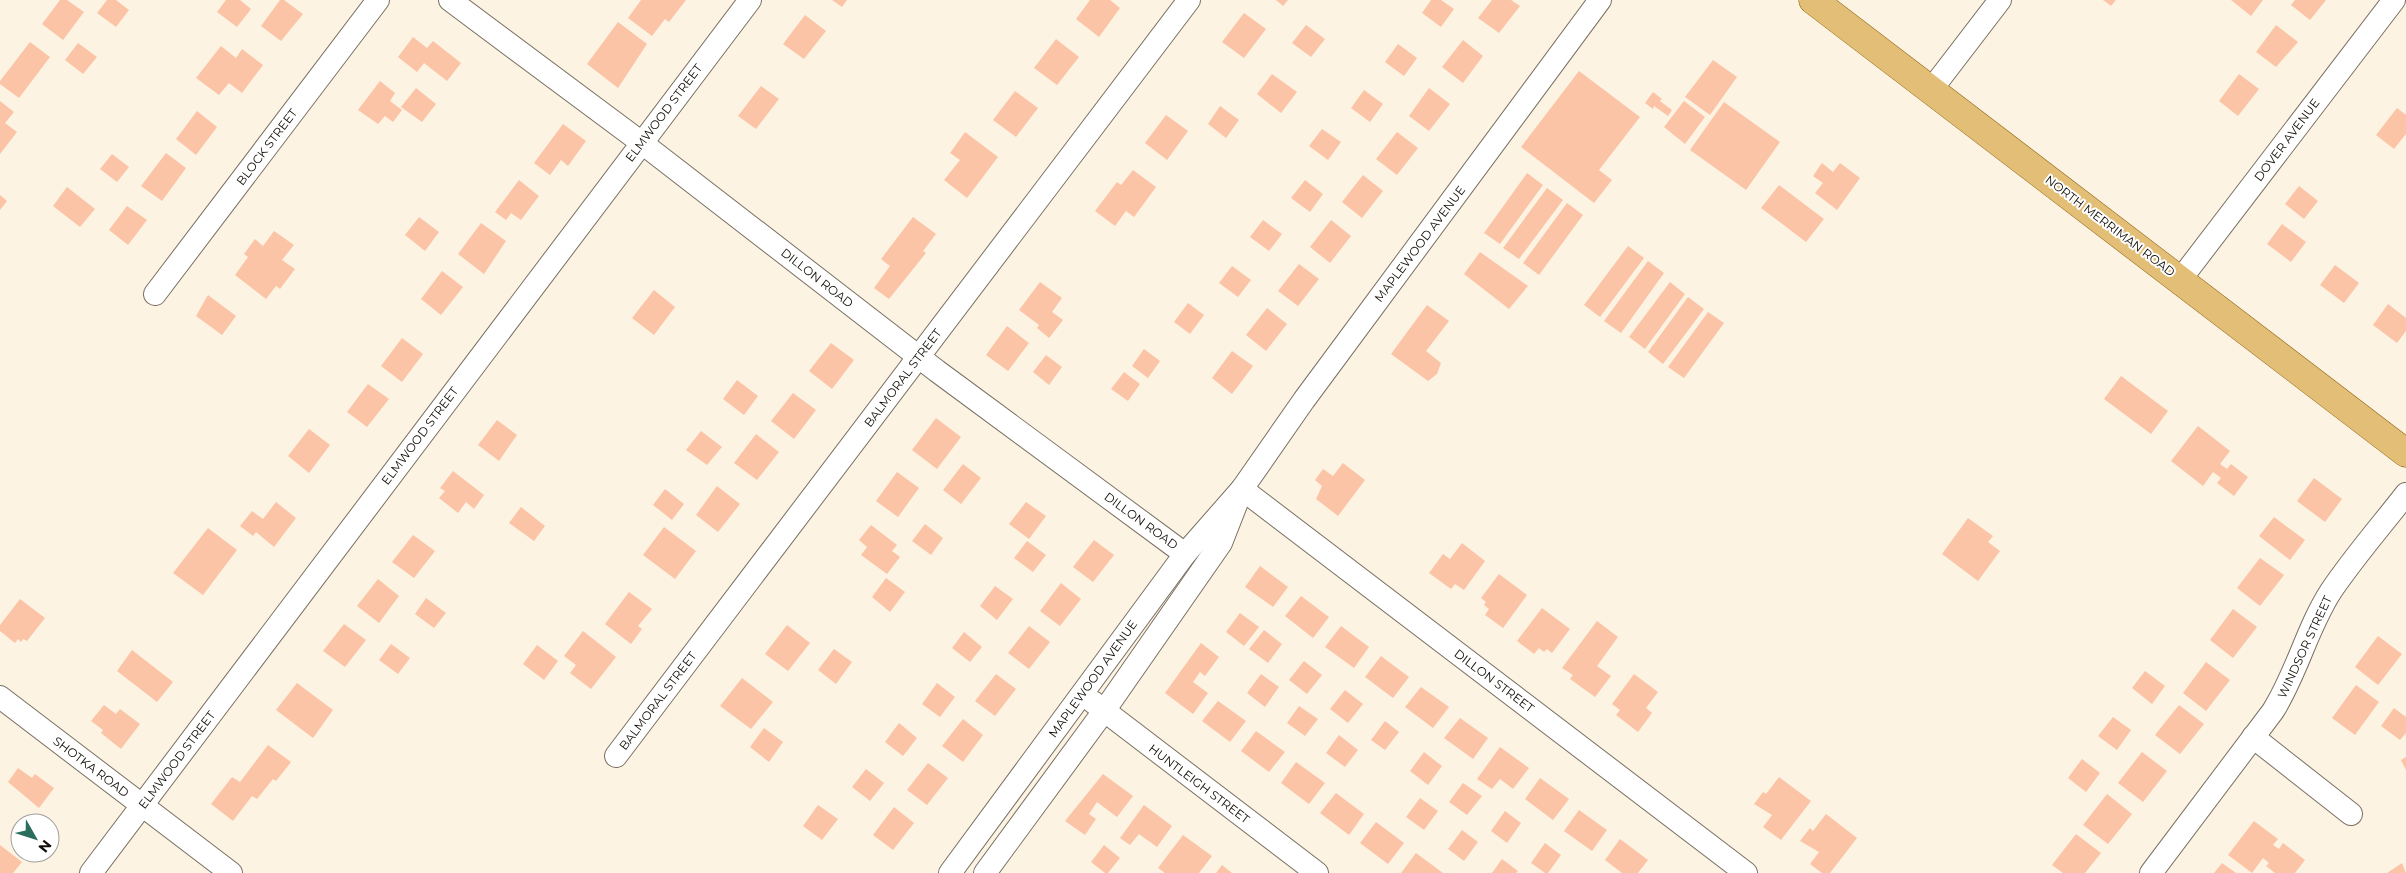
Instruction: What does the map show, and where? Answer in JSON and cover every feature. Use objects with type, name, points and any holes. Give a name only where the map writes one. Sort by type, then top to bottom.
[{"type":"main road","name":"NORTH MERRIMAN ROAD","points":[[1813,0],[2406,453]]},
{"type":"street","name":"BLOCK STREET","points":[[155,294],[378,0]]},
{"type":"street","name":"DILLON ROAD","points":[[450,0],[642,143],[919,356],[1185,554]]},
{"type":"street","name":"ELMWOOD STREET","points":[[91,873],[750,0]]},
{"type":"street","name":"BALMORAL STREET","points":[[616,756],[1189,0]]},
{"type":"street","name":"MAPLEWOOD AVENUE","points":[[950,873],[1185,554],[1242,489],[1310,392],[1600,0]]},
{"type":"street","points":[[1931,90],[2000,0]]},
{"type":"street","name":"DOVER AVENUE","points":[[2180,280],[2394,0]]},
{"type":"street","name":"MAPLEWOOD AVENUE","points":[[985,873],[1104,711],[1221,543],[1242,489]]},
{"type":"street","name":"DILLON STREET","points":[[1242,489],[1746,873]]},
{"type":"street","name":"WINDSOR STREET","points":[[2151,873],[2282,697],[2318,615],[2331,591],[2406,494]]},
{"type":"street","name":"HUNTLEIGH STREET","points":[[1082,694],[1317,873]]},
{"type":"street","name":"SHOTKA ROAD","points":[[0,697],[231,873]]},
{"type":"street","points":[[2254,737],[2351,814]]},
{"type":"building","points":[[60,0],[67,0],[84,12],[63,40],[42,24]]},
{"type":"building","points":[[107,0],[116,0],[129,10],[116,27],[97,13]]},
{"type":"building","points":[[226,0],[240,0],[251,9],[237,27],[217,12]]},
{"type":"building","points":[[280,0],[284,0],[303,14],[281,41],[261,26]]},
{"type":"building","points":[[641,0],[686,0],[669,22],[665,19],[652,36],[628,18]]},
{"type":"building","points":[[832,0],[847,0],[842,7]]},
{"type":"building","points":[[1090,0],[1110,0],[1120,8],[1099,37],[1076,19]]},
{"type":"building","points":[[1276,0],[1288,0],[1283,6]]},
{"type":"building","points":[[1431,0],[1441,0],[1454,9],[1441,27],[1422,13]]},
{"type":"building","points":[[1492,0],[1511,0],[1520,6],[1499,33],[1478,18]]},
{"type":"building","points":[[2103,0],[2116,0],[2111,6]]},
{"type":"building","points":[[2231,0],[2263,0],[2251,16]]},
{"type":"building","points":[[2295,0],[2326,0],[2310,20],[2291,5]]},
{"type":"building","points":[[1244,13],[1266,29],[1244,58],[1222,42]]},
{"type":"building","points":[[805,15],[826,31],[804,59],[783,44]]},
{"type":"building","points":[[618,22],[647,44],[618,88],[587,64]]},
{"type":"building","points":[[1306,25],[1325,39],[1311,57],[1292,43]]},
{"type":"building","points":[[2276,25],[2298,42],[2276,67],[2256,52]]},
{"type":"building","points":[[413,37],[427,48],[433,41],[461,63],[447,81],[424,63],[417,72],[398,57]]},
{"type":"building","points":[[1056,39],[1079,57],[1057,85],[1034,68]]},
{"type":"building","points":[[1463,40],[1483,56],[1463,83],[1442,67]]},
{"type":"building","points":[[30,42],[50,57],[19,98],[0,84],[0,81]]},
{"type":"building","points":[[78,43],[97,57],[83,74],[65,60]]},
{"type":"building","points":[[1398,44],[1417,58],[1404,76],[1385,62]]},
{"type":"building","points":[[221,46],[236,58],[242,49],[263,65],[242,93],[229,83],[219,95],[196,78]]},
{"type":"building","points":[[1713,60],[1737,77],[1710,115],[1685,97]]},
{"type":"building","points":[[1579,71],[1640,117],[1599,170],[1612,180],[1594,203],[1521,147]]},
{"type":"building","points":[[1272,74],[1297,92],[1281,113],[1257,94]]},
{"type":"building","points":[[2239,74],[2259,89],[2238,116],[2219,101]]},
{"type":"building","points":[[380,81],[395,93],[390,101],[402,110],[393,122],[385,116],[378,124],[358,110]]},
{"type":"building","points":[[761,86],[779,99],[756,129],[738,116]]},
{"type":"building","points":[[416,88],[436,104],[422,122],[401,107]]},
{"type":"building","points":[[1429,88],[1450,104],[1429,131],[1409,116]]},
{"type":"building","points":[[1364,90],[1383,104],[1370,122],[1351,108]]},
{"type":"building","points":[[1015,91],[1038,108],[1016,137],[993,120]]},
{"type":"building","points":[[1653,92],[1662,99],[1660,101],[1672,110],[1668,116],[1654,106],[1653,109],[1645,103]]},
{"type":"building","points":[[0,101],[14,112],[5,123],[17,132],[0,154]]},
{"type":"building","points":[[1684,101],[1705,117],[1685,144],[1664,127]]},
{"type":"building","points":[[1724,102],[1780,142],[1746,190],[1690,150]]},
{"type":"building","points":[[1220,106],[1239,120],[1226,138],[1208,124]]},
{"type":"building","points":[[2397,108],[2406,115],[2406,134],[2394,149],[2376,135]]},
{"type":"building","points":[[197,111],[217,127],[196,155],[176,139]]},
{"type":"building","points":[[1166,115],[1188,131],[1167,160],[1145,143]]},
{"type":"building","points":[[563,124],[586,141],[568,166],[561,160],[550,175],[534,163]]},
{"type":"building","points":[[1322,129],[1341,142],[1328,160],[1309,146]]},
{"type":"building","points":[[965,132],[998,157],[967,198],[944,180],[960,160],[950,153]]},
{"type":"building","points":[[1397,132],[1418,148],[1397,175],[1376,159]]},
{"type":"building","points":[[166,153],[186,168],[162,201],[141,186]]},
{"type":"building","points":[[112,154],[129,167],[117,182],[100,169]]},
{"type":"building","points":[[1822,163],[1833,172],[1840,163],[1860,178],[1837,210],[1815,193],[1823,183],[1813,176]]},
{"type":"building","points":[[1133,170],[1156,187],[1134,217],[1126,211],[1115,226],[1095,211],[1117,182],[1121,185]]},
{"type":"building","points":[[1527,173],[1543,185],[1500,244],[1484,233]]},
{"type":"building","points":[[1363,175],[1383,191],[1362,218],[1342,202]]},
{"type":"building","points":[[519,180],[539,196],[521,220],[511,213],[506,220],[495,212]]},
{"type":"building","points":[[1305,180],[1323,194],[1310,212],[1291,198]]},
{"type":"building","points":[[1779,185],[1824,219],[1806,242],[1761,208]]},
{"type":"building","points":[[2299,186],[2318,201],[2304,219],[2285,204]]},
{"type":"building","points":[[67,187],[95,209],[80,227],[53,206]]},
{"type":"building","points":[[1547,188],[1563,200],[1519,259],[1503,248]]},
{"type":"building","points":[[0,195],[7,201],[0,210]]},
{"type":"building","points":[[1567,203],[1583,215],[1539,275],[1523,263]]},
{"type":"building","points":[[127,206],[147,220],[128,245],[109,230]]},
{"type":"building","points":[[419,217],[439,232],[425,251],[405,235]]},
{"type":"building","points":[[913,217],[936,234],[923,251],[926,253],[889,299],[874,288],[890,266],[881,259]]},
{"type":"building","points":[[1263,220],[1282,234],[1269,251],[1250,237]]},
{"type":"building","points":[[1331,220],[1351,236],[1330,263],[1310,247]]},
{"type":"building","points":[[481,223],[506,241],[484,274],[458,254]]},
{"type":"building","points":[[2282,224],[2306,242],[2291,262],[2267,244]]},
{"type":"building","points":[[274,231],[294,245],[282,260],[295,269],[280,289],[276,286],[266,299],[235,275],[248,257],[244,254],[255,239],[263,246]]},
{"type":"building","points":[[1628,246],[1644,258],[1600,317],[1584,305]]},
{"type":"building","points":[[1480,252],[1528,286],[1509,309],[1464,274]]},
{"type":"building","points":[[1648,261],[1664,273],[1621,333],[1604,321]]},
{"type":"building","points":[[1299,264],[1319,279],[1298,306],[1278,291]]},
{"type":"building","points":[[2335,265],[2359,283],[2344,303],[2320,285]]},
{"type":"building","points":[[1232,266],[1251,280],[1238,297],[1219,283]]},
{"type":"building","points":[[442,271],[463,287],[441,315],[421,299]]},
{"type":"building","points":[[1040,282],[1062,298],[1052,312],[1063,320],[1049,338],[1037,328],[1039,325],[1019,310]]},
{"type":"building","points":[[1670,282],[1685,294],[1645,349],[1629,337]]},
{"type":"building","points":[[654,290],[675,307],[654,335],[632,318]]},
{"type":"building","points":[[208,295],[236,316],[222,335],[196,316]]},
{"type":"building","points":[[1688,297],[1704,309],[1663,364],[1648,352]]},
{"type":"building","points":[[1188,303],[1204,315],[1190,334],[1174,322]]},
{"type":"building","points":[[2388,304],[2406,318],[2406,331],[2397,343],[2373,325]]},
{"type":"building","points":[[1427,305],[1449,321],[1426,351],[1441,363],[1437,374],[1428,381],[1391,354]]},
{"type":"building","points":[[1267,308],[1287,324],[1266,351],[1246,335]]},
{"type":"building","points":[[1708,312],[1724,323],[1684,378],[1668,367]]},
{"type":"building","points":[[1007,326],[1029,343],[1008,371],[986,355]]},
{"type":"building","points":[[402,338],[423,354],[402,382],[381,366]]},
{"type":"building","points":[[831,343],[854,360],[832,389],[809,371]]},
{"type":"building","points":[[1144,349],[1160,361],[1148,378],[1132,366]]},
{"type":"building","points":[[1232,351],[1253,366],[1232,394],[1212,378]]},
{"type":"building","points":[[1046,355],[1062,367],[1049,385],[1033,372]]},
{"type":"building","points":[[1124,372],[1140,384],[1128,401],[1111,389]]},
{"type":"building","points":[[2121,376],[2168,411],[2151,434],[2104,399]]},
{"type":"building","points":[[737,380],[758,396],[744,415],[723,399]]},
{"type":"building","points":[[368,384],[389,399],[367,427],[347,412]]},
{"type":"building","points":[[793,393],[816,410],[794,439],[771,421]]},
{"type":"building","points":[[936,418],[961,437],[937,469],[912,450]]},
{"type":"building","points":[[497,420],[517,435],[499,461],[478,445]]},
{"type":"building","points":[[2198,426],[2230,451],[2220,464],[2227,469],[2231,464],[2248,477],[2234,496],[2217,483],[2221,478],[2213,472],[2203,486],[2171,461]]},
{"type":"building","points":[[309,429],[330,445],[309,473],[288,456]]},
{"type":"building","points":[[701,431],[722,447],[707,465],[686,450]]},
{"type":"building","points":[[756,434],[779,452],[757,480],[734,463]]},
{"type":"building","points":[[1343,463],[1365,480],[1338,516],[1316,499],[1322,486],[1315,480],[1323,469],[1333,476]]},
{"type":"building","points":[[963,464],[981,478],[961,504],[943,490]]},
{"type":"building","points":[[453,471],[484,495],[474,509],[466,502],[458,513],[439,498],[445,491],[440,488]]},
{"type":"building","points":[[897,472],[919,488],[898,517],[876,501]]},
{"type":"building","points":[[2314,478],[2342,499],[2325,522],[2297,501]]},
{"type":"building","points":[[717,486],[740,504],[718,532],[696,515]]},
{"type":"building","points":[[665,489],[684,504],[672,520],[653,505]]},
{"type":"building","points":[[276,502],[296,518],[274,547],[256,532],[253,536],[240,526],[252,511],[263,519]]},
{"type":"building","points":[[1026,502],[1046,516],[1029,539],[1009,524]]},
{"type":"building","points":[[521,507],[545,526],[534,541],[509,523]]},
{"type":"building","points":[[2274,517],[2305,540],[2290,560],[2259,536]]},
{"type":"building","points":[[1968,518],[1993,536],[1988,542],[2000,551],[1978,581],[1942,554]]},
{"type":"building","points":[[925,524],[943,538],[931,555],[912,541]]},
{"type":"building","points":[[871,525],[897,545],[892,551],[900,557],[887,574],[861,555],[867,547],[859,540]]},
{"type":"building","points":[[664,527],[696,551],[675,579],[643,555]]},
{"type":"building","points":[[208,528],[237,550],[203,595],[173,573]]},
{"type":"building","points":[[413,535],[435,551],[414,578],[392,562]]},
{"type":"building","points":[[1094,540],[1114,555],[1093,582],[1073,567]]},
{"type":"building","points":[[1027,541],[1046,555],[1033,572],[1014,558]]},
{"type":"building","points":[[1462,543],[1485,561],[1464,590],[1455,584],[1451,589],[1429,573],[1443,554],[1450,559]]},
{"type":"building","points":[[2260,558],[2284,575],[2260,606],[2237,588]]},
{"type":"building","points":[[1260,566],[1288,587],[1273,607],[1245,587]]},
{"type":"building","points":[[1499,574],[1527,595],[1503,628],[1485,615],[1489,609],[1484,605],[1486,602],[1481,598]]},
{"type":"building","points":[[886,578],[905,592],[890,612],[872,597]]},
{"type":"building","points":[[378,579],[399,596],[379,623],[357,606]]},
{"type":"building","points":[[1061,583],[1081,599],[1060,626],[1040,611]]},
{"type":"building","points":[[995,586],[1013,599],[997,620],[980,606]]},
{"type":"building","points":[[629,592],[652,609],[638,626],[642,629],[631,644],[605,624]]},
{"type":"building","points":[[1301,596],[1329,617],[1313,638],[1285,616]]},
{"type":"building","points":[[426,598],[446,613],[434,628],[415,614]]},
{"type":"building","points":[[20,599],[45,618],[27,641],[23,639],[21,642],[18,639],[15,643],[0,631],[0,625]]},
{"type":"building","points":[[1542,608],[1570,629],[1552,653],[1547,649],[1544,652],[1539,648],[1534,654],[1517,641]]},
{"type":"building","points":[[2233,609],[2257,627],[2233,658],[2210,640]]},
{"type":"building","points":[[1240,613],[1259,627],[1244,646],[1226,632]]},
{"type":"building","points":[[1597,621],[1618,637],[1597,666],[1611,676],[1595,697],[1570,679],[1573,675],[1562,668]]},
{"type":"building","points":[[344,624],[366,640],[345,667],[323,651]]},
{"type":"building","points":[[787,625],[810,643],[788,671],[765,654]]},
{"type":"building","points":[[1029,626],[1050,642],[1029,669],[1008,653]]},
{"type":"building","points":[[1341,626],[1369,647],[1354,668],[1325,647]]},
{"type":"building","points":[[1264,630],[1282,644],[1268,663],[1249,649]]},
{"type":"building","points":[[583,631],[616,657],[591,689],[570,673],[576,665],[564,656]]},
{"type":"building","points":[[964,632],[982,647],[970,662],[952,648]]},
{"type":"building","points":[[2378,636],[2402,654],[2378,685],[2355,667]]},
{"type":"building","points":[[1201,643],[1219,657],[1205,676],[1200,672],[1193,682],[1208,693],[1193,714],[1165,693]]},
{"type":"building","points":[[391,644],[410,658],[398,674],[379,660]]},
{"type":"building","points":[[537,645],[558,661],[544,680],[523,664]]},
{"type":"building","points":[[834,649],[852,662],[836,684],[818,670]]},
{"type":"building","points":[[132,650],[173,682],[157,702],[117,671]]},
{"type":"building","points":[[1381,656],[1409,677],[1393,698],[1365,677]]},
{"type":"building","points":[[1304,661],[1322,675],[1307,694],[1289,680]]},
{"type":"building","points":[[2206,662],[2230,680],[2206,711],[2183,693]]},
{"type":"building","points":[[2145,671],[2165,686],[2152,704],[2132,688]]},
{"type":"building","points":[[996,674],[1016,689],[995,716],[975,701]]},
{"type":"building","points":[[1261,674],[1279,687],[1265,707],[1247,693]]},
{"type":"building","points":[[1634,674],[1658,692],[1646,708],[1652,713],[1638,732],[1616,715],[1620,710],[1612,704]]},
{"type":"building","points":[[742,678],[773,702],[751,729],[720,706]]},
{"type":"building","points":[[297,683],[333,710],[313,738],[276,710]]},
{"type":"building","points":[[937,683],[955,697],[940,717],[922,704]]},
{"type":"building","points":[[2356,685],[2379,702],[2355,735],[2332,718]]},
{"type":"building","points":[[1421,687],[1449,707],[1433,728],[1405,707]]},
{"type":"building","points":[[1345,690],[1363,704],[1348,723],[1330,709]]},
{"type":"building","points":[[1218,701],[1246,721],[1230,742],[1202,721]]},
{"type":"building","points":[[104,705],[116,714],[120,709],[140,724],[121,749],[101,733],[103,730],[91,721]]},
{"type":"building","points":[[2179,705],[2204,724],[2180,754],[2155,735]]},
{"type":"building","points":[[1299,706],[1318,719],[1305,736],[1287,723]]},
{"type":"building","points":[[2394,708],[2406,717],[2406,733],[2400,740],[2381,726]]},
{"type":"building","points":[[2113,717],[2131,730],[2117,750],[2098,736]]},
{"type":"building","points":[[1460,718],[1488,738],[1473,759],[1444,738]]},
{"type":"building","points":[[963,719],[983,735],[963,762],[942,746]]},
{"type":"building","points":[[1385,721],[1399,732],[1385,750],[1371,740]]},
{"type":"building","points":[[899,723],[917,738],[903,756],[885,742]]},
{"type":"building","points":[[764,728],[783,742],[769,762],[750,747]]},
{"type":"building","points":[[1256,731],[1285,752],[1269,772],[1241,751]]},
{"type":"building","points":[[1339,735],[1358,750],[1345,767],[1326,753]]},
{"type":"building","points":[[268,745],[291,762],[276,781],[273,779],[257,799],[252,796],[233,821],[211,804],[232,777],[240,782]]},
{"type":"building","points":[[1500,747],[1529,768],[1513,789],[1500,779],[1492,789],[1477,779]]},
{"type":"building","points":[[1424,752],[1442,766],[1428,785],[1410,771]]},
{"type":"building","points":[[2142,752],[2167,771],[2143,802],[2118,783]]},
{"type":"building","points":[[2406,757],[2406,770],[2401,760]]},
{"type":"building","points":[[2082,759],[2100,773],[2086,792],[2068,778]]},
{"type":"building","points":[[1296,762],[1325,783],[1309,804],[1281,783]]},
{"type":"building","points":[[928,763],[948,778],[927,805],[907,790]]},
{"type":"building","points":[[18,768],[32,778],[35,774],[54,788],[39,808],[8,782]]},
{"type":"building","points":[[866,769],[884,783],[870,801],[852,787]]},
{"type":"building","points":[[1103,774],[1133,796],[1117,817],[1097,802],[1089,814],[1096,819],[1085,835],[1065,821]]},
{"type":"building","points":[[1779,777],[1811,801],[1781,840],[1763,827],[1772,815],[1754,804],[1763,792],[1766,794]]},
{"type":"building","points":[[1540,778],[1569,799],[1553,820],[1525,799]]},
{"type":"building","points":[[1463,783],[1482,796],[1467,815],[1449,802]]},
{"type":"building","points":[[1336,793],[1364,814],[1349,835],[1320,813]]},
{"type":"building","points":[[2107,794],[2132,814],[2108,844],[2083,825]]},
{"type":"building","points":[[1420,798],[1438,811],[1424,830],[1406,817]]},
{"type":"building","points":[[818,805],[838,819],[822,840],[803,826]]},
{"type":"building","points":[[1144,805],[1172,826],[1157,847],[1139,834],[1130,845],[1120,838]]},
{"type":"building","points":[[894,807],[914,823],[893,850],[873,835]]},
{"type":"building","points":[[1579,810],[1607,830],[1592,851],[1564,831]]},
{"type":"building","points":[[1505,811],[1521,823],[1507,843],[1491,831]]},
{"type":"building","points":[[1826,814],[1857,838],[1830,873],[1822,873],[1810,864],[1819,852],[1800,841],[1810,828],[1813,831]]},
{"type":"building","points":[[2254,821],[2278,839],[2273,845],[2279,849],[2283,843],[2305,860],[2295,873],[2275,873],[2266,866],[2269,863],[2263,858],[2252,873],[2228,855]]},
{"type":"building","points":[[1376,822],[1404,843],[1388,864],[1360,843]]},
{"type":"building","points":[[1462,830],[1478,842],[1464,861],[1448,849]]},
{"type":"building","points":[[2076,834],[2101,853],[2085,873],[2063,873],[2052,865]]},
{"type":"building","points":[[1183,835],[1212,856],[1199,873],[1165,873],[1158,868]]},
{"type":"building","points":[[1620,839],[1648,860],[1638,873],[1622,873],[1605,860]]},
{"type":"building","points":[[1545,843],[1561,855],[1548,873],[1545,873],[1531,863]]},
{"type":"building","points":[[0,845],[10,853],[10,863],[21,863],[13,873],[0,873]]},
{"type":"building","points":[[1104,845],[1120,858],[1108,873],[1105,873],[1091,862]]},
{"type":"building","points":[[1416,853],[1443,873],[1401,873]]},
{"type":"building","points":[[1502,859],[1518,871],[1516,873],[1492,873]]},
{"type":"building","points":[[2222,863],[2236,873],[2214,873]]},
{"type":"building","points":[[2402,863],[2406,873],[2387,873]]},
{"type":"building","points":[[1222,865],[1232,873],[1216,873]]}]
